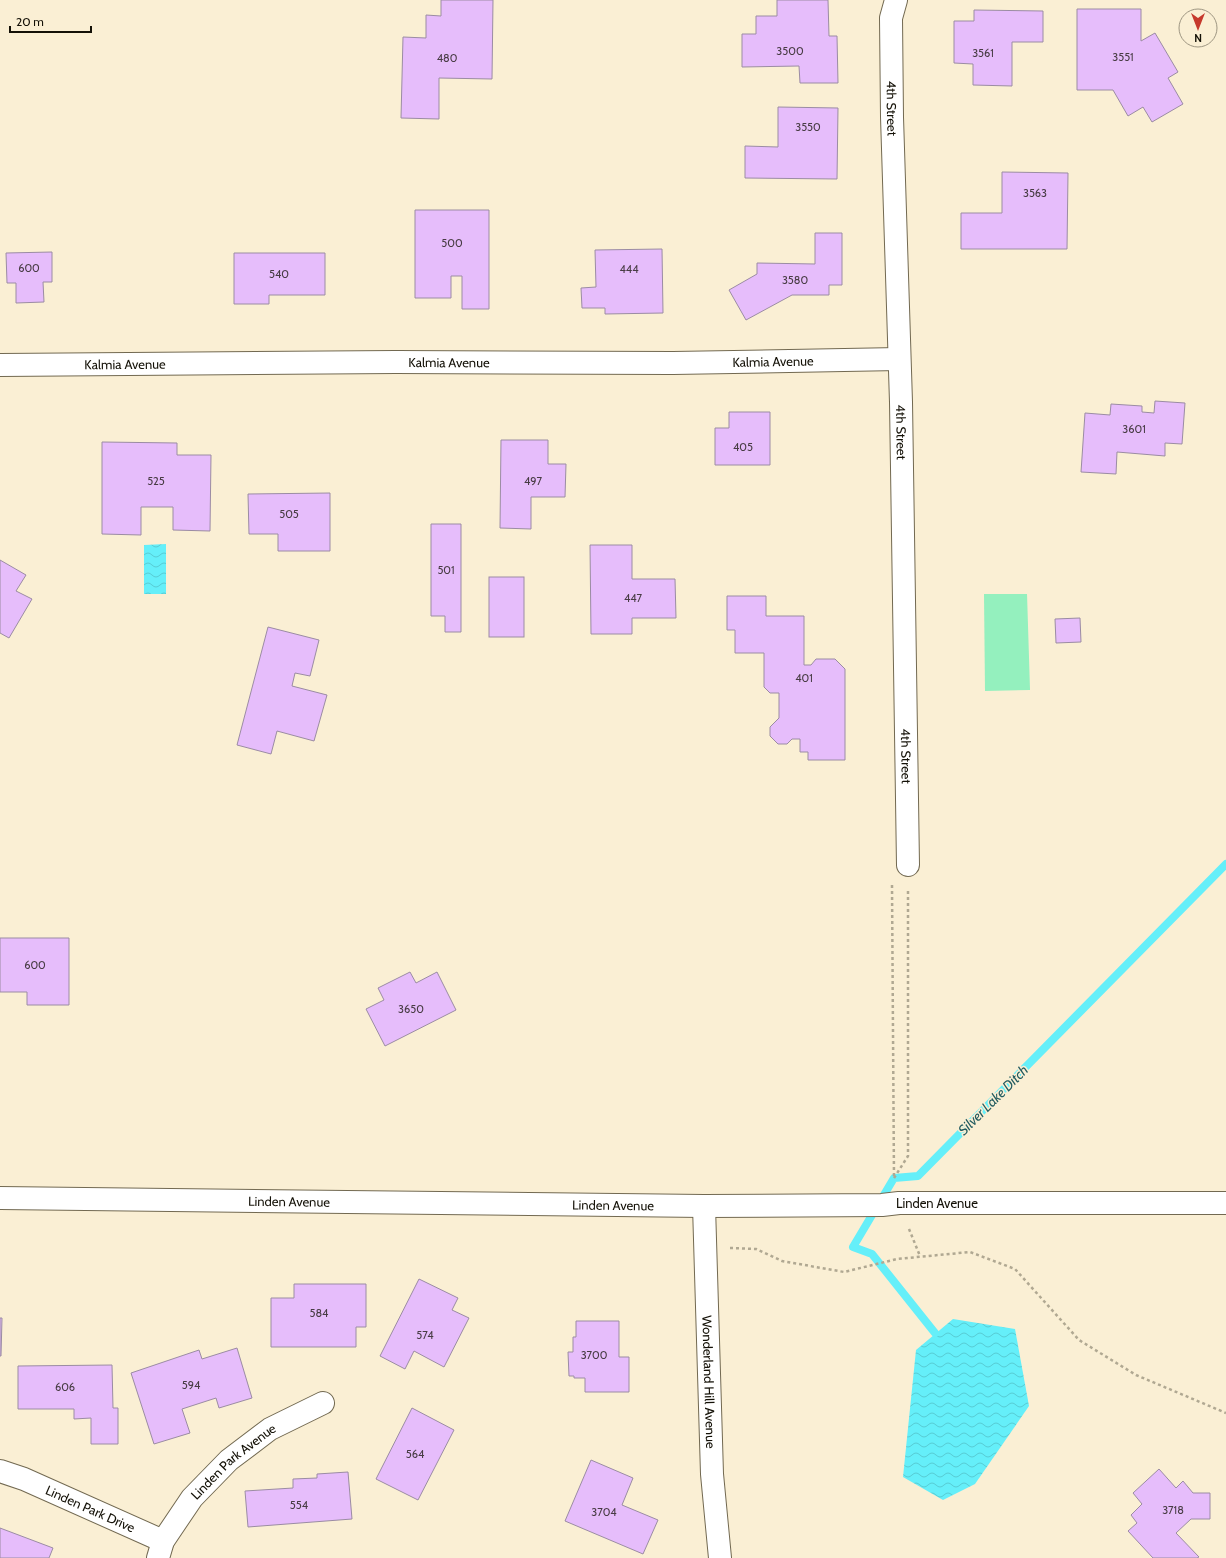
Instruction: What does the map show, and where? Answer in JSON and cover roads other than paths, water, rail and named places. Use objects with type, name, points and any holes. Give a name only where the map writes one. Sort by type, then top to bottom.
[{"type":"street","name":"4th Street","points":[[896,0],[891,18],[892,117],[901,402],[908,865]]},
{"type":"street","name":"Kalmia Avenue","points":[[0,365],[396,362],[673,363],[899,359]]},
{"type":"street","name":"Linden Avenue","points":[[0,1198],[704,1206],[899,1203],[1226,1203]]},
{"type":"street","name":"Wonderland Hill Avenue","points":[[704,1206],[712,1474],[720,1558]]},
{"type":"street","name":"Linden Park Avenue","points":[[160,1550],[192,1498],[229,1460],[270,1429],[322,1403]]},
{"type":"street","name":"Linden Park Drive","points":[[0,1471],[24,1479],[160,1550]]},
{"type":"water","points":[[166,544],[166,594],[144,594],[144,545]]},
{"type":"water","points":[[953,1319],[1015,1329],[1029,1406],[975,1484],[943,1500],[903,1477],[916,1350]]},
{"type":"waterway","name":"Silver Lake Ditch","points":[[935,1333],[872,1254],[853,1247],[894,1178],[918,1176],[1226,864]]}]
